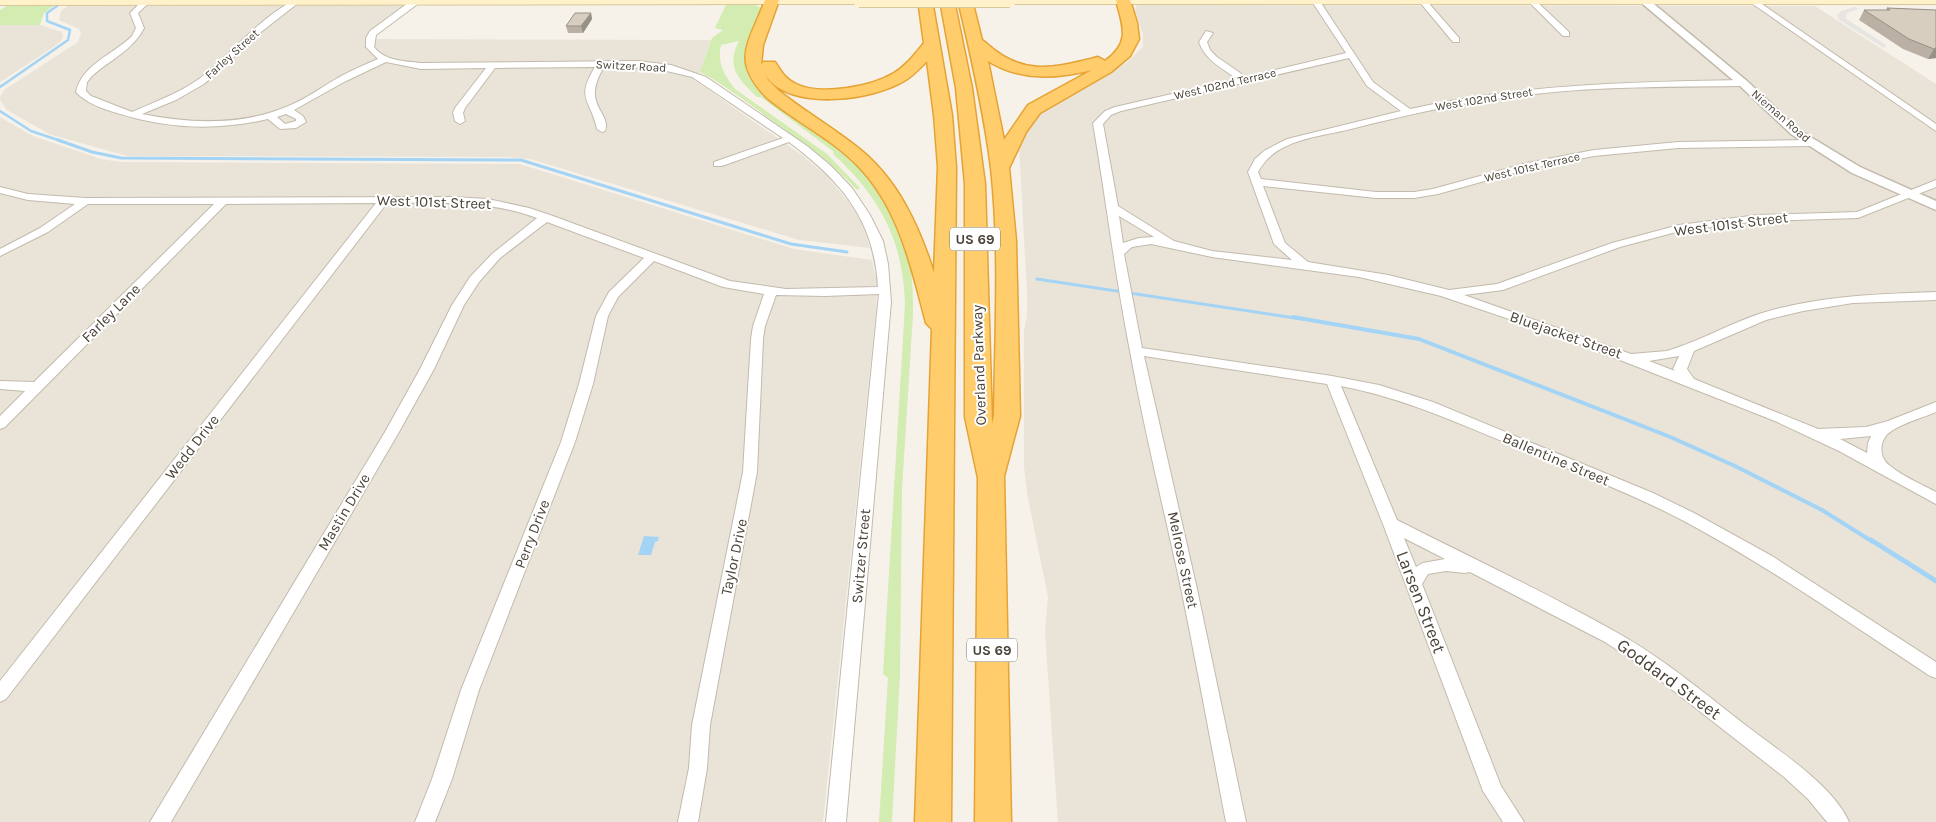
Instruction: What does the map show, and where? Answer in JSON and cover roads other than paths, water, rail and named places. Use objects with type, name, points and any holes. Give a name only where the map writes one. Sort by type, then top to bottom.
[{"type":"highway","points":[[777,0],[767,47],[770,71],[790,86],[804,91],[841,94],[863,92],[880,86],[896,79],[914,67],[932,43]]},
{"type":"highway","points":[[777,0],[753,55],[753,66],[757,77],[761,84],[776,98],[834,137],[861,159],[893,196],[914,242],[944,348]]},
{"type":"highway","name":"US 69","points":[[925,0],[944,115],[946,150],[944,348],[932,822]]},
{"type":"highway","name":"Overland Parkway","points":[[947,0],[964,88],[975,184],[978,417],[991,478],[993,822]]},
{"type":"highway","points":[[965,0],[983,73],[1000,168],[1006,242],[1007,416],[991,478]]},
{"type":"highway","points":[[1000,168],[1016,132],[1034,109],[1114,63],[1130,46],[1132,35],[1118,0]]},
{"type":"highway","points":[[976,42],[995,58],[1018,68],[1056,71],[1086,67],[1102,60],[1119,42],[1118,0]]},
{"type":"main road","points":[[0,2],[416,0],[1936,1]]},
{"type":"street","points":[[386,59],[372,50],[370,38],[380,26],[412,6],[416,0]]},
{"type":"street","points":[[1316,0],[1350,56],[1370,84],[1408,112]]},
{"type":"street","points":[[1423,0],[1456,40]]},
{"type":"street","points":[[147,1],[134,13],[140,28],[134,40],[92,72],[81,86],[81,92],[88,98],[157,120],[196,125],[230,123],[270,116],[287,110],[313,98],[343,79],[386,59]]},
{"type":"street","name":"Farley Street","points":[[134,114],[173,98],[201,82],[258,30],[297,1]]},
{"type":"street","points":[[1531,1],[1566,34]]},
{"type":"street","name":"Nieman Road","points":[[1643,1],[1743,83],[1795,132],[1843,164],[1936,206]]},
{"type":"street","points":[[1752,1],[1936,128]]},
{"type":"street","points":[[1209,32],[1203,42],[1209,54],[1245,80]]},
{"type":"street","name":"West 102nd Terrace","points":[[1113,207],[1098,130],[1098,124],[1102,117],[1118,109],[1350,56]]},
{"type":"street","name":"Switzer Road","points":[[386,59],[396,63],[421,66],[494,64],[655,65],[691,73],[703,79],[789,139],[827,168],[848,190],[860,207],[876,241],[882,262],[884,290]]},
{"type":"street","points":[[460,121],[458,113],[460,108],[494,64]]},
{"type":"street","points":[[601,64],[589,87],[589,97],[601,122],[602,129]]},
{"type":"street","name":"West 102nd Street","points":[[1256,182],[1253,172],[1256,162],[1272,148],[1408,112],[1495,95],[1564,88],[1630,84],[1743,83]]},
{"type":"street","points":[[270,116],[283,126],[293,126],[301,122],[300,118],[287,110]]},
{"type":"street","points":[[718,164],[789,139]]},
{"type":"street","name":"West 101st Terrace","points":[[1256,182],[1376,195],[1414,195],[1434,192],[1527,166],[1594,153],[1678,145],[1811,143]]},
{"type":"street","points":[[1256,182],[1280,244],[1306,267]]},
{"type":"street","name":"West 101st Street","points":[[1445,293],[1464,293],[1499,287],[1616,245],[1679,228],[1734,220],[1858,214],[1870,211],[1936,183]]},
{"type":"street","name":"West 101st Street","points":[[0,190],[28,197],[85,201],[384,200],[488,202],[510,206],[546,217],[727,284],[771,292],[803,294],[884,290]]},
{"type":"street","name":"Wedd Drive","points":[[0,694],[384,200]]},
{"type":"street","points":[[0,253],[52,226],[85,201]]},
{"type":"street","name":"Farley Lane","points":[[0,424],[223,201]]},
{"type":"street","name":"Bluejacket Street","points":[[1113,207],[1172,244]]},
{"type":"street","name":"Melrose Street","points":[[1113,207],[1118,253],[1136,351],[1189,590],[1236,822]]},
{"type":"street","name":"Mastin Drive","points":[[160,822],[392,432],[427,369],[458,305],[470,286],[496,256],[546,217]]},
{"type":"street","name":"Bluejacket Street","points":[[1118,253],[1126,244],[1137,241],[1172,244],[1205,254],[1382,279],[1445,293],[1616,352],[1814,432],[1936,499]]},
{"type":"street","points":[[1263,261],[1280,244]]},
{"type":"street","name":"Perry Drive","points":[[425,822],[442,779],[470,690],[568,442],[586,384],[602,316],[613,295],[652,256]]},
{"type":"street","points":[[1499,287],[1498,298],[1522,320]]},
{"type":"street","name":"Switzer Street","points":[[836,822],[884,290]]},
{"type":"street","name":"Taylor Drive","points":[[688,822],[698,768],[701,725],[745,504],[752,444],[757,339],[759,326],[771,292]]},
{"type":"street","points":[[1616,352],[1644,357],[1658,357],[1689,347],[1764,317],[1803,307],[1874,297],[1936,296]]},
{"type":"street","points":[[1689,347],[1680,369],[1689,381]]},
{"type":"street","name":"Ballentine Street","points":[[1136,351],[1332,380],[1379,389],[1428,405],[1656,501],[1722,534],[1936,671]]},
{"type":"street","name":"Larsen Street","points":[[1332,380],[1391,524],[1493,791],[1514,822]]},
{"type":"street","points":[[0,385],[38,387]]},
{"type":"street","points":[[1814,432],[1854,435],[1886,428],[1936,407]]},
{"type":"street","points":[[1886,428],[1877,436],[1873,446],[1876,460],[1886,471]]},
{"type":"street","name":"Goddard Street","points":[[1391,524],[1611,637],[1649,662],[1791,771],[1815,793],[1839,822]]},
{"type":"street","name":"Goddard Street","points":[[1414,583],[1423,570],[1446,565],[1476,569]]},
{"type":"water","points":[[644,536],[659,537],[658,541],[655,542],[651,555],[638,555]]},
{"type":"waterway","points":[[0,87],[68,40],[70,30],[47,21],[47,13],[57,6]]},
{"type":"waterway","points":[[0,111],[31,131],[58,140]]},
{"type":"waterway","points":[[58,140],[92,152],[121,158],[521,160],[791,244],[847,252]]},
{"type":"waterway","points":[[1037,279],[1302,319]]},
{"type":"waterway","points":[[1293,317],[1419,339],[1668,436],[1735,466],[1822,510],[1873,542]]},
{"type":"waterway","points":[[1871,540],[1936,581]]}]
